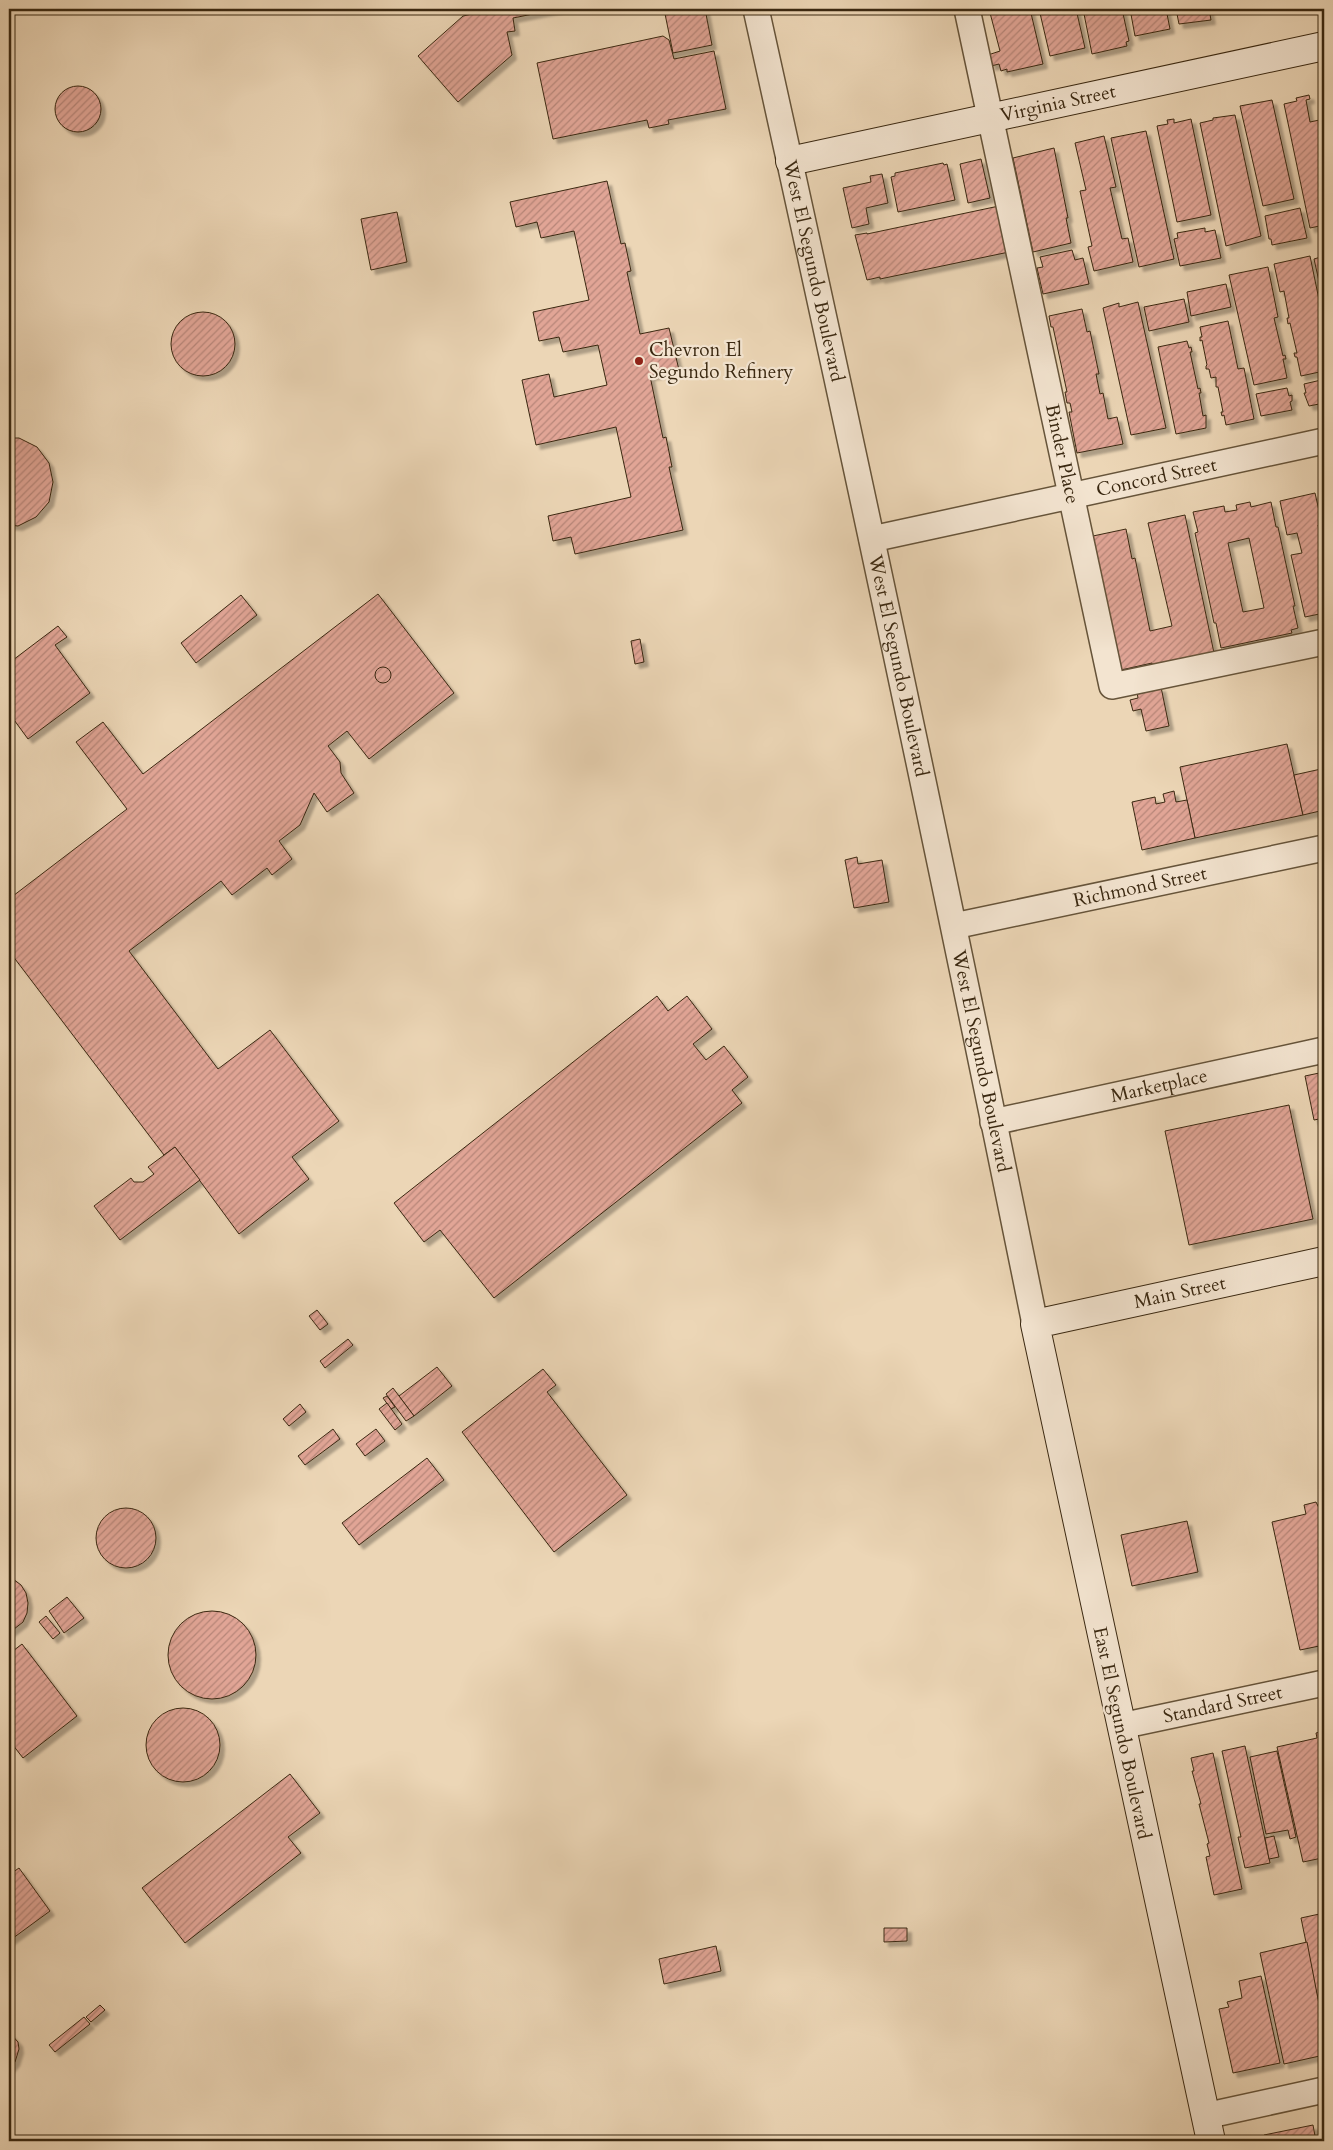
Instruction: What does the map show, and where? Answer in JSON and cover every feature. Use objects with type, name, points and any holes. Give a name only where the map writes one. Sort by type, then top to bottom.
[{"type":"main road","name":"Virginia Street","points":[[790,161],[1324,46]]},
{"type":"main road","name":"Main Street","points":[[1035,1324],[1324,1261]]},
{"type":"main road","name":"East El Segundo Boulevard","points":[[1035,1324],[1208,2129]]},
{"type":"street","name":"West El Segundo Boulevard","points":[[756,9],[885,597],[897,663],[927,792],[1035,1324]]},
{"type":"street","name":"Binder Place","points":[[967,9],[1112,686],[1324,642]]},
{"type":"street","name":"Concord Street","points":[[872,539],[1324,441]]},
{"type":"street","name":"Richmond Street","points":[[954,926],[1324,848]]},
{"type":"street","name":"Marketplace","points":[[993,1122],[1324,1050]]},
{"type":"street","name":"Standard Street","points":[[1121,1726],[1324,1683]]},
{"type":"street","points":[[1208,2129],[1324,2090]]},
{"type":"building","points":[[480,9],[558,9],[513,18],[515,31],[507,32],[512,55],[458,102],[418,56],[463,16],[481,12]]},
{"type":"building","points":[[664,9],[705,9],[712,45],[673,53]]},
{"type":"building","points":[[989,9],[1030,9],[1043,64],[1007,72],[1007,69],[1001,71],[999,64],[991,66],[988,55],[1000,51]]},
{"type":"building","points":[[1039,9],[1076,9],[1085,48],[1050,56]]},
{"type":"building","points":[[1083,9],[1122,9],[1129,41],[1126,42],[1127,46],[1092,54]]},
{"type":"building","points":[[1130,9],[1166,9],[1170,29],[1135,36]]},
{"type":"building","points":[[1176,9],[1209,9],[1211,20],[1179,24]]},
{"type":"building","points":[[663,36],[669,40],[674,59],[714,51],[726,109],[668,120],[669,124],[649,128],[647,120],[553,139],[537,63]]},
{"type":"building","points":[[73,86],[83,86],[97,96],[101,109],[97,122],[91,128],[83,132],[73,132],[59,122],[55,114],[55,104],[65,90]]},
{"type":"building","points":[[1309,95],[1310,99],[1306,100],[1310,122],[1324,119],[1324,225],[1310,228],[1284,104],[1297,101],[1296,98]]},
{"type":"building","points":[[1272,100],[1294,199],[1263,206],[1240,106]]},
{"type":"building","points":[[1235,115],[1261,236],[1226,246],[1200,123],[1213,120],[1213,118]]},
{"type":"building","points":[[1174,119],[1174,123],[1191,119],[1211,215],[1177,222],[1157,126],[1168,124],[1167,120]]},
{"type":"building","points":[[1146,131],[1174,259],[1139,267],[1111,138]]},
{"type":"building","points":[[1104,136],[1116,187],[1110,188],[1122,239],[1128,238],[1133,262],[1094,271],[1088,247],[1092,246],[1080,191],[1086,190],[1075,143]]},
{"type":"building","points":[[1054,148],[1071,243],[1033,252],[1013,158]]},
{"type":"building","points":[[981,159],[990,198],[968,203],[960,164]]},
{"type":"building","points":[[943,163],[944,165],[947,164],[955,200],[898,212],[891,177],[895,176],[895,173]]},
{"type":"building","points":[[882,174],[888,203],[866,208],[869,224],[852,228],[843,188],[871,182],[870,176]]},
{"type":"building","name":"Chevron El Segundo Refinery","points":[[607,181],[621,244],[625,243],[631,271],[627,272],[640,334],[669,328],[679,370],[650,376],[663,438],[666,437],[672,467],[669,467],[683,530],[575,554],[571,537],[553,541],[548,516],[631,497],[616,427],[536,445],[522,380],[549,374],[554,397],[607,385],[598,345],[563,352],[559,337],[539,341],[533,312],[589,300],[574,231],[541,238],[537,222],[516,227],[510,202]]},
{"type":"building","points":[[999,206],[1009,252],[880,279],[880,277],[867,280],[855,235]]},
{"type":"building","points":[[1300,208],[1307,238],[1272,245],[1271,239],[1269,239],[1265,216]]},
{"type":"building","points":[[397,212],[407,262],[371,270],[361,219]]},
{"type":"building","points":[[1205,228],[1205,232],[1215,230],[1221,258],[1180,266],[1174,239],[1178,238],[1177,233]]},
{"type":"building","points":[[1072,250],[1075,260],[1083,258],[1089,284],[1043,294],[1037,268],[1043,267],[1040,257]]},
{"type":"building","points":[[1310,256],[1324,324],[1324,371],[1301,376],[1297,357],[1295,357],[1294,353],[1297,353],[1290,323],[1288,324],[1287,318],[1289,318],[1284,291],[1280,292],[1274,264]]},
{"type":"building","points":[[1324,256],[1324,304],[1314,259]]},
{"type":"building","points":[[1268,267],[1278,317],[1274,318],[1283,356],[1285,355],[1286,359],[1283,359],[1287,378],[1254,385],[1229,275]]},
{"type":"building","points":[[1226,284],[1231,307],[1191,316],[1187,292]]},
{"type":"building","points":[[1184,299],[1189,322],[1149,331],[1144,307]]},
{"type":"building","points":[[1138,302],[1166,428],[1131,435],[1103,308],[1119,303],[1119,307]]},
{"type":"building","points":[[1082,309],[1087,332],[1090,331],[1099,374],[1096,374],[1100,394],[1103,393],[1108,419],[1117,417],[1123,444],[1077,453],[1069,412],[1072,412],[1070,403],[1067,403],[1065,392],[1067,392],[1049,316]]},
{"type":"building","points":[[197,312],[209,312],[226,321],[233,332],[235,344],[233,356],[226,367],[209,376],[197,376],[185,371],[176,362],[171,350],[171,338],[176,326],[185,317]]},
{"type":"building","points":[[1228,321],[1238,369],[1244,368],[1254,419],[1226,425],[1224,415],[1222,416],[1221,412],[1223,412],[1218,387],[1216,387],[1216,377],[1211,378],[1209,369],[1206,369],[1207,365],[1202,340],[1200,341],[1200,337],[1202,337],[1200,327]]},
{"type":"building","points":[[1187,341],[1189,348],[1191,347],[1192,352],[1190,352],[1198,389],[1200,388],[1201,393],[1199,393],[1203,416],[1206,415],[1206,428],[1176,434],[1158,347]]},
{"type":"building","points":[[1324,376],[1324,403],[1309,406],[1304,393],[1306,393],[1304,384],[1321,380],[1321,377]]},
{"type":"building","points":[[1287,388],[1289,396],[1292,395],[1292,401],[1290,402],[1292,410],[1261,416],[1256,394]]},
{"type":"building","points":[[9,438],[19,438],[37,447],[49,463],[53,482],[49,502],[36,517],[18,526],[9,525]]},
{"type":"building","points":[[1315,493],[1322,524],[1318,525],[1323,549],[1319,550],[1324,576],[1324,613],[1305,617],[1291,555],[1302,553],[1297,533],[1287,535],[1280,501]]},
{"type":"building","points":[[1250,502],[1251,507],[1271,502],[1295,606],[1293,606],[1298,628],[1291,630],[1292,633],[1221,648],[1195,533],[1198,532],[1193,512],[1224,506],[1225,512],[1237,510],[1236,505]],"holes":[[[1249,538],[1264,608],[1243,612],[1228,543]]]},
{"type":"building","points":[[1185,515],[1214,653],[1152,666],[1152,663],[1121,670],[1093,536],[1126,529],[1132,559],[1135,558],[1150,631],[1172,626],[1148,523]]},
{"type":"building","points":[[378,594],[454,693],[369,759],[347,731],[328,746],[340,762],[341,773],[354,793],[327,812],[314,793],[300,825],[279,841],[292,859],[272,875],[267,868],[232,895],[221,881],[129,951],[218,1069],[270,1030],[339,1121],[292,1157],[309,1179],[239,1234],[175,1147],[164,1155],[9,951],[9,899],[127,809],[76,742],[103,722],[143,774]]},
{"type":"building","points":[[241,595],[257,615],[196,663],[181,643]]},
{"type":"building","points":[[58,626],[67,637],[55,645],[90,693],[28,739],[9,713],[9,663]]},
{"type":"building","points":[[640,639],[644,662],[635,664],[631,641]]},
{"type":"building","points":[[383,667],[391,675],[383,683],[375,675]]},
{"type":"building","points":[[1161,687],[1169,726],[1146,731],[1141,709],[1133,711],[1130,700],[1138,698],[1137,692]]},
{"type":"building","points":[[1287,744],[1303,815],[1195,838],[1180,767]]},
{"type":"building","points":[[1321,769],[1324,785],[1324,810],[1303,815],[1294,775]]},
{"type":"building","points":[[1174,791],[1176,802],[1187,800],[1195,838],[1142,850],[1132,802],[1155,797],[1156,804],[1165,802],[1163,794]]},
{"type":"building","points":[[857,857],[858,864],[882,860],[889,902],[854,908],[845,860]]},
{"type":"building","points":[[657,996],[668,1011],[687,996],[712,1029],[693,1044],[706,1060],[724,1046],[748,1077],[732,1090],[742,1103],[494,1298],[440,1230],[424,1242],[394,1203]]},
{"type":"building","points":[[1324,1072],[1324,1118],[1314,1120],[1305,1076]]},
{"type":"building","points":[[1289,1105],[1313,1219],[1189,1245],[1165,1131]]},
{"type":"building","points":[[175,1147],[200,1180],[120,1240],[94,1206],[131,1178],[134,1182],[143,1182],[154,1174],[148,1167]]},
{"type":"building","points":[[317,1310],[328,1324],[320,1330],[309,1316]]},
{"type":"building","points":[[348,1339],[353,1345],[325,1368],[320,1361]]},
{"type":"building","points":[[437,1367],[452,1386],[414,1416],[399,1396]]},
{"type":"building","points":[[543,1369],[556,1385],[547,1392],[627,1495],[554,1552],[462,1432]]},
{"type":"building","points":[[393,1388],[414,1416],[406,1421],[386,1394]]},
{"type":"building","points":[[387,1396],[395,1407],[391,1409],[383,1398]]},
{"type":"building","points":[[387,1403],[402,1424],[395,1430],[379,1409]]},
{"type":"building","points":[[300,1404],[306,1412],[289,1426],[283,1419]]},
{"type":"building","points":[[333,1429],[340,1439],[305,1465],[298,1456]]},
{"type":"building","points":[[376,1429],[385,1441],[365,1456],[356,1444]]},
{"type":"building","points":[[427,1458],[444,1480],[359,1545],[342,1523]]},
{"type":"building","points":[[1316,1502],[1321,1512],[1324,1511],[1324,1645],[1300,1650],[1272,1522],[1306,1514],[1304,1505]]},
{"type":"building","points":[[120,1508],[132,1508],[143,1513],[151,1521],[156,1532],[154,1550],[143,1563],[132,1568],[120,1568],[109,1563],[101,1555],[96,1544],[96,1532],[101,1521],[109,1513]]},
{"type":"building","points":[[1187,1521],[1198,1572],[1132,1586],[1121,1535]]},
{"type":"building","points":[[9,1576],[21,1585],[26,1593],[28,1603],[27,1613],[23,1622],[9,1633]]},
{"type":"building","points":[[67,1597],[84,1618],[64,1633],[49,1611]]},
{"type":"building","points":[[212,1611],[229,1614],[243,1624],[253,1638],[256,1655],[253,1672],[243,1686],[229,1696],[212,1699],[195,1696],[181,1686],[171,1672],[168,1655],[171,1638],[181,1624],[195,1614]]},
{"type":"building","points":[[46,1616],[60,1633],[53,1639],[39,1622]]},
{"type":"building","points":[[22,1644],[77,1716],[23,1758],[9,1740],[9,1654]]},
{"type":"building","points":[[176,1708],[190,1708],[204,1714],[214,1724],[220,1738],[220,1752],[214,1766],[204,1776],[190,1782],[176,1782],[162,1776],[152,1766],[146,1752],[146,1738],[152,1724],[162,1714]]},
{"type":"building","points":[[1324,1731],[1324,1869],[1322,1858],[1303,1862],[1277,1747],[1317,1738],[1316,1733]]},
{"type":"building","points":[[1245,1746],[1270,1863],[1245,1868],[1238,1837],[1241,1837],[1222,1751]]},
{"type":"building","points":[[1277,1751],[1296,1837],[1290,1839],[1288,1830],[1266,1834],[1250,1757]]},
{"type":"building","points":[[1213,1753],[1242,1889],[1214,1895],[1206,1857],[1210,1856],[1207,1844],[1209,1843],[1192,1771],[1194,1771],[1191,1758]]},
{"type":"building","points":[[290,1774],[320,1813],[288,1837],[301,1853],[185,1943],[142,1888]]},
{"type":"building","points":[[1274,1836],[1279,1857],[1269,1859],[1265,1838]]},
{"type":"building","points":[[19,1868],[50,1911],[9,1941],[9,1875]]},
{"type":"building","points":[[1324,1913],[1324,2030],[1301,1918]]},
{"type":"building","points":[[884,1928],[907,1928],[907,1941],[884,1942]]},
{"type":"building","points":[[1307,1942],[1324,2030],[1324,2055],[1284,2064],[1260,1953]]},
{"type":"building","points":[[716,1946],[721,1971],[664,1984],[659,1959]]},
{"type":"building","points":[[1261,1976],[1280,2063],[1233,2073],[1219,2009],[1229,2007],[1227,2002],[1242,1998],[1239,1981]]},
{"type":"building","points":[[100,2005],[105,2010],[91,2022],[86,2017]]},
{"type":"building","points":[[84,2017],[90,2024],[55,2052],[49,2045]]},
{"type":"building","points":[[9,2032],[18,2042],[19,2049],[15,2062],[9,2069]]},
{"type":"building","points":[[1313,2125],[1315,2136],[1324,2134],[1324,2141],[1261,2141],[1264,2135]]},
{"type":"place","name":"Chevron El Segundo Refinery","points":[[639,361]]}]
